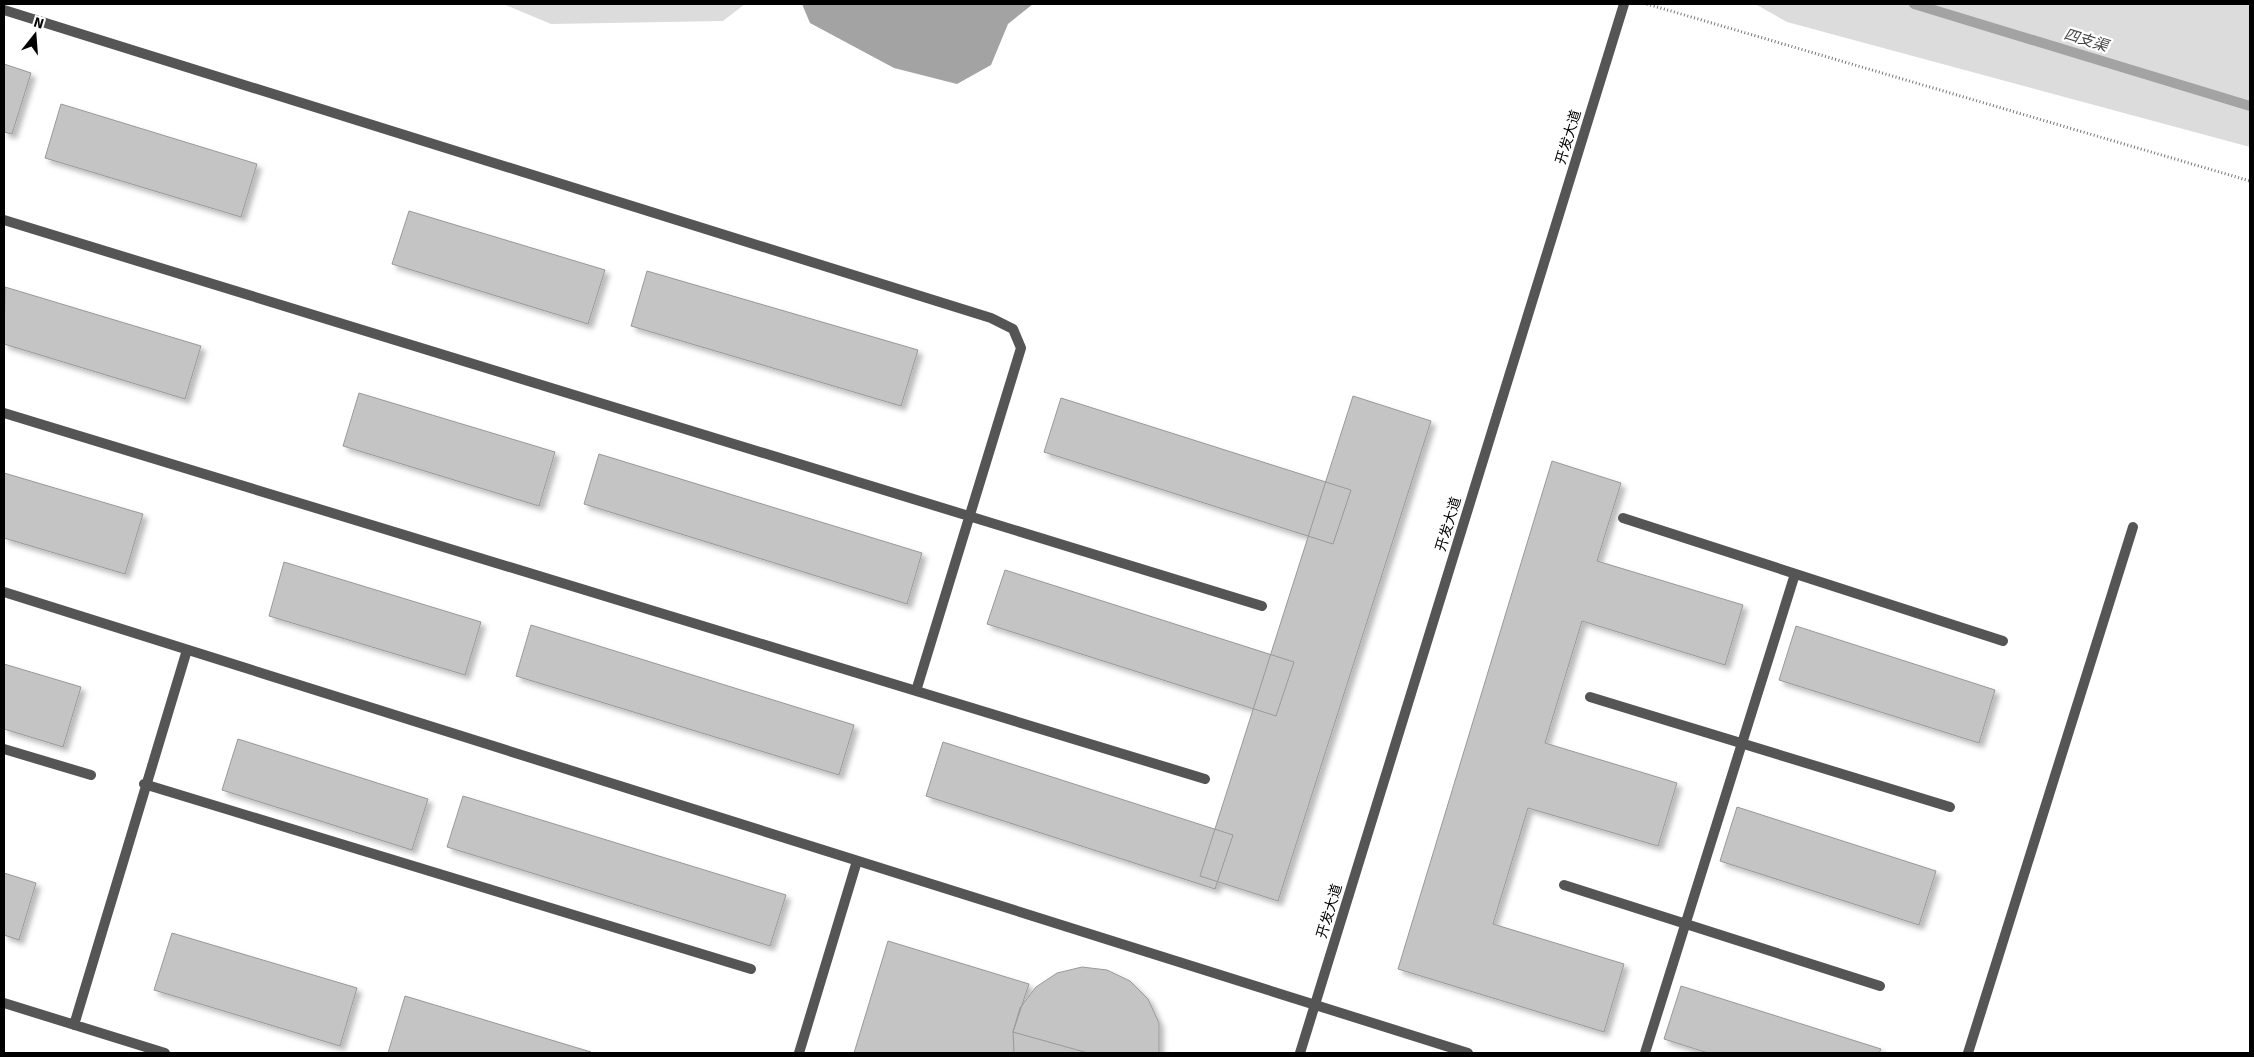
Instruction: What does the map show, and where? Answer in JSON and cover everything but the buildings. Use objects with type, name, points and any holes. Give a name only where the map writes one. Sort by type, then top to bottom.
[{"type":"street","name":"开发大道","points":[[1300,1053],[1624,4]]},
{"type":"street","points":[[4,10],[991,318],[1013,330],[1021,348],[916,692]]},
{"type":"street","points":[[4,220],[1262,606]]},
{"type":"street","points":[[4,413],[1205,779]]},
{"type":"street","points":[[1623,518],[2003,641]]},
{"type":"street","points":[[1968,1053],[2133,527]]},
{"type":"street","points":[[1645,1053],[1795,574]]},
{"type":"street","points":[[4,592],[1468,1053]]},
{"type":"street","points":[[74,1025],[144,784],[187,650]]},
{"type":"street","points":[[1590,697],[1950,808]]},
{"type":"street","points":[[4,749],[91,775]]},
{"type":"street","points":[[144,784],[751,969]]},
{"type":"street","points":[[799,1053],[857,861]]},
{"type":"street","points":[[1564,885],[1880,986]]},
{"type":"street","points":[[4,1003],[165,1053]]},
{"type":"path","points":[[1646,4],[2250,181]]},
{"type":"shaded area","points":[[503,4],[745,4],[723,21],[551,24]]},
{"type":"shaded area","points":[[802,4],[1033,4],[1008,24],[991,65],[957,84],[894,68],[810,23]]},
{"type":"shaded area","points":[[1755,4],[2250,4],[2250,147],[1787,22]]},
{"type":"waterway","name":"四支渠","points":[[1914,4],[2250,106]]}]
